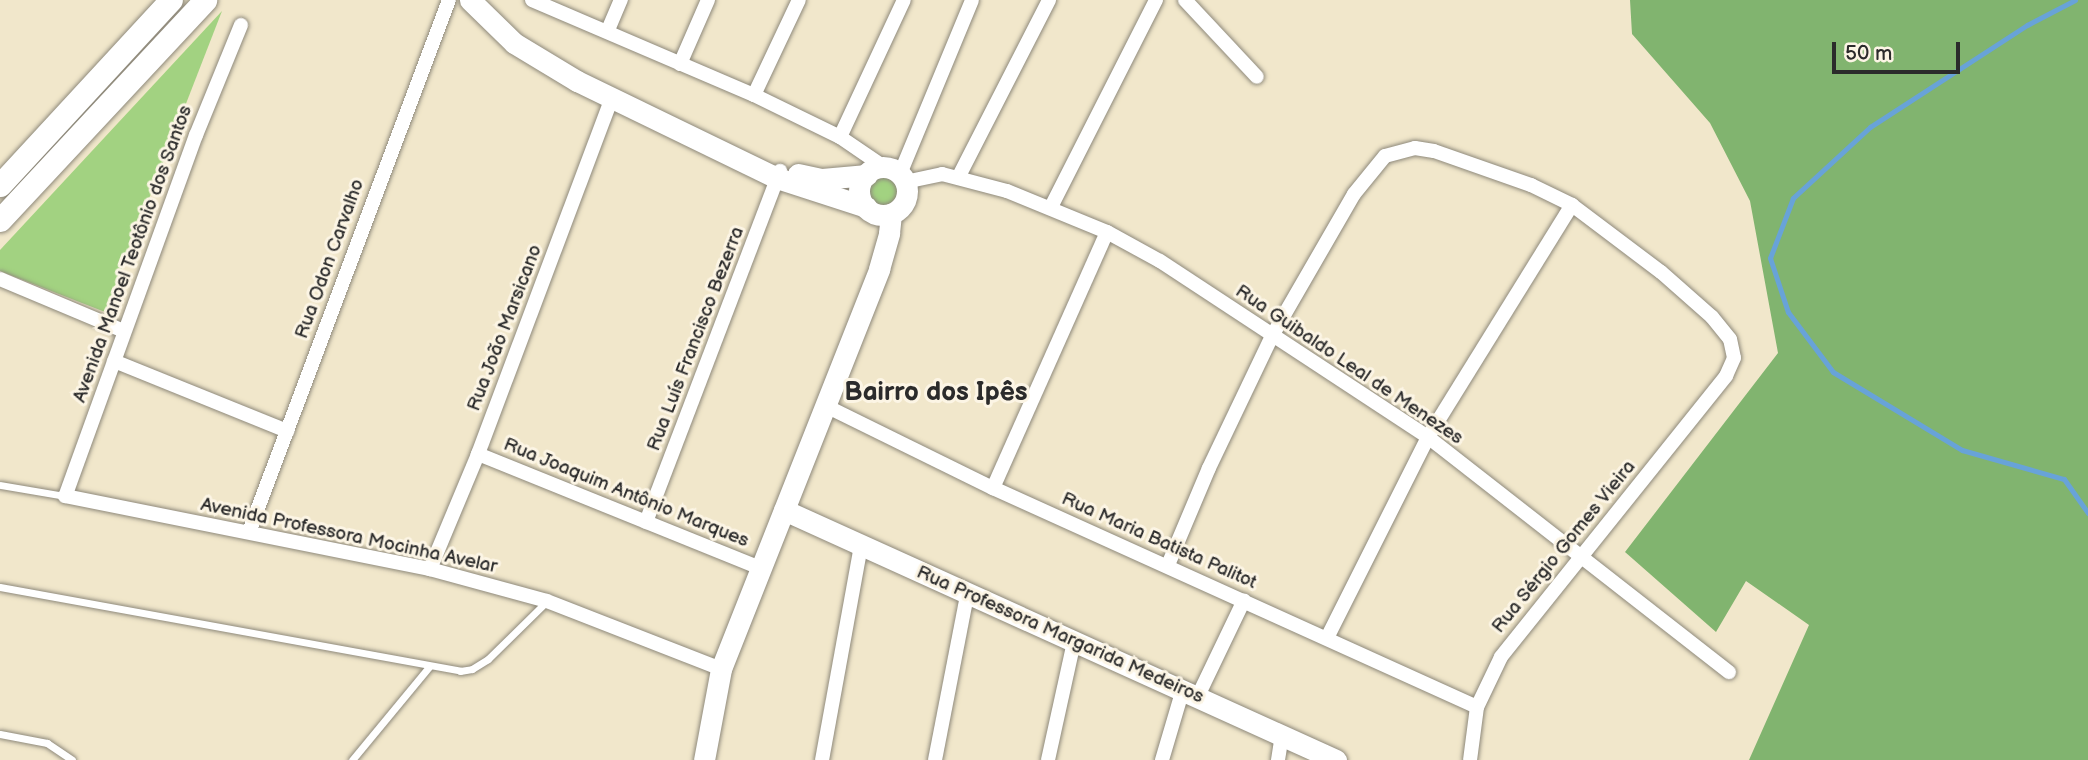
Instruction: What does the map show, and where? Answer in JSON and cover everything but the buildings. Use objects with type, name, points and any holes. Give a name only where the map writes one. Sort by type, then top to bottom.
[{"type":"main road","points":[[0,185],[172,0]]},
{"type":"main road","points":[[0,220],[205,0]]},
{"type":"main road","points":[[470,0],[514,43],[612,98],[758,166],[873,213],[891,214]]},
{"type":"main road","points":[[779,174],[822,179],[889,174]]},
{"type":"main road","points":[[866,208],[860,191],[889,174]]},
{"type":"main road","points":[[704,760],[721,669],[886,248],[891,214],[905,201],[889,174]]},
{"type":"main road","name":"Rua Professora Margarida Medeiros","points":[[784,510],[1336,760]]},
{"type":"street","name":"Rua Odon Carvalho","points":[[249,532],[449,0]]},
{"type":"street","points":[[533,0],[608,30],[840,136],[889,174],[972,0]]},
{"type":"street","points":[[608,30],[621,0]]},
{"type":"street","points":[[680,64],[708,0]]},
{"type":"street","points":[[754,95],[799,0]]},
{"type":"street","points":[[840,136],[904,0]]},
{"type":"street","points":[[959,176],[1049,0]]},
{"type":"street","points":[[1051,207],[1156,0]]},
{"type":"street","points":[[1185,0],[1257,77]]},
{"type":"street","name":"Avenida Manoel Teotônio dos Santos","points":[[65,496],[124,331],[241,25]]},
{"type":"street","name":"Rua João Marsicano","points":[[429,569],[478,454],[612,98]]},
{"type":"street","points":[[1168,565],[1209,468],[1272,336],[1371,169],[1385,156],[1397,150],[1415,148],[1531,184],[1572,205],[1427,438],[1327,638]]},
{"type":"street","name":"Rua Luís Francisco Bezerra","points":[[646,522],[779,174]]},
{"type":"street","name":"Rua Guibaldo Leal de Menezes","points":[[889,174],[959,176],[1051,207],[1107,232],[1160,261],[1427,438],[1730,672]]},
{"type":"street","name":"Rua Sérgio Gomes Vieira","points":[[1470,760],[1477,708],[1508,647],[1726,376],[1734,358],[1730,339],[1712,317],[1661,272],[1572,205]]},
{"type":"street","points":[[993,488],[1107,232]]},
{"type":"street","points":[[0,279],[124,331]]},
{"type":"street","points":[[114,361],[287,431]]},
{"type":"street","name":"Rua Maria Batista Palitot","points":[[826,406],[993,488],[1168,565],[1477,708]]},
{"type":"street","name":"Rua Joaquim Antônio Marques","points":[[478,454],[761,568]]},
{"type":"street","name":"Avenida Professora Mocinha Avelar","points":[[65,496],[429,569],[547,601],[721,669]]},
{"type":"street","points":[[822,760],[861,545]]},
{"type":"street","points":[[935,760],[967,595]]},
{"type":"street","points":[[1162,760],[1191,693],[1244,600]]},
{"type":"street","points":[[1048,760],[1074,642]]},
{"type":"street","points":[[1278,760],[1282,735]]},
{"type":"lane","name":"Avenida Professora Mocinha Avelar","points":[[0,485],[65,496]]},
{"type":"lane","points":[[0,587],[460,671],[480,665],[547,601]]},
{"type":"lane","points":[[352,760],[429,667]]},
{"type":"lane","points":[[0,734],[47,743],[72,760]]},
{"type":"green space","points":[[1630,0],[2088,0],[2088,760],[1749,760],[1809,625],[1746,581],[1716,632],[1625,552],[1778,353],[1750,201],[1710,123],[1632,34]]},
{"type":"green space","points":[[222,11],[105,312],[0,271],[0,250]]},
{"type":"green space","points":[[883,177],[893,181],[897,191],[893,201],[883,205],[873,201],[869,191],[873,181]]},
{"type":"waterway","points":[[2075,0],[2027,25],[1870,127],[1793,198],[1770,258],[1788,312],[1833,372],[1962,450],[2064,479],[2088,513]]},
{"type":"district","name":"Bairro dos Ipês","points":[[936,393]]}]
